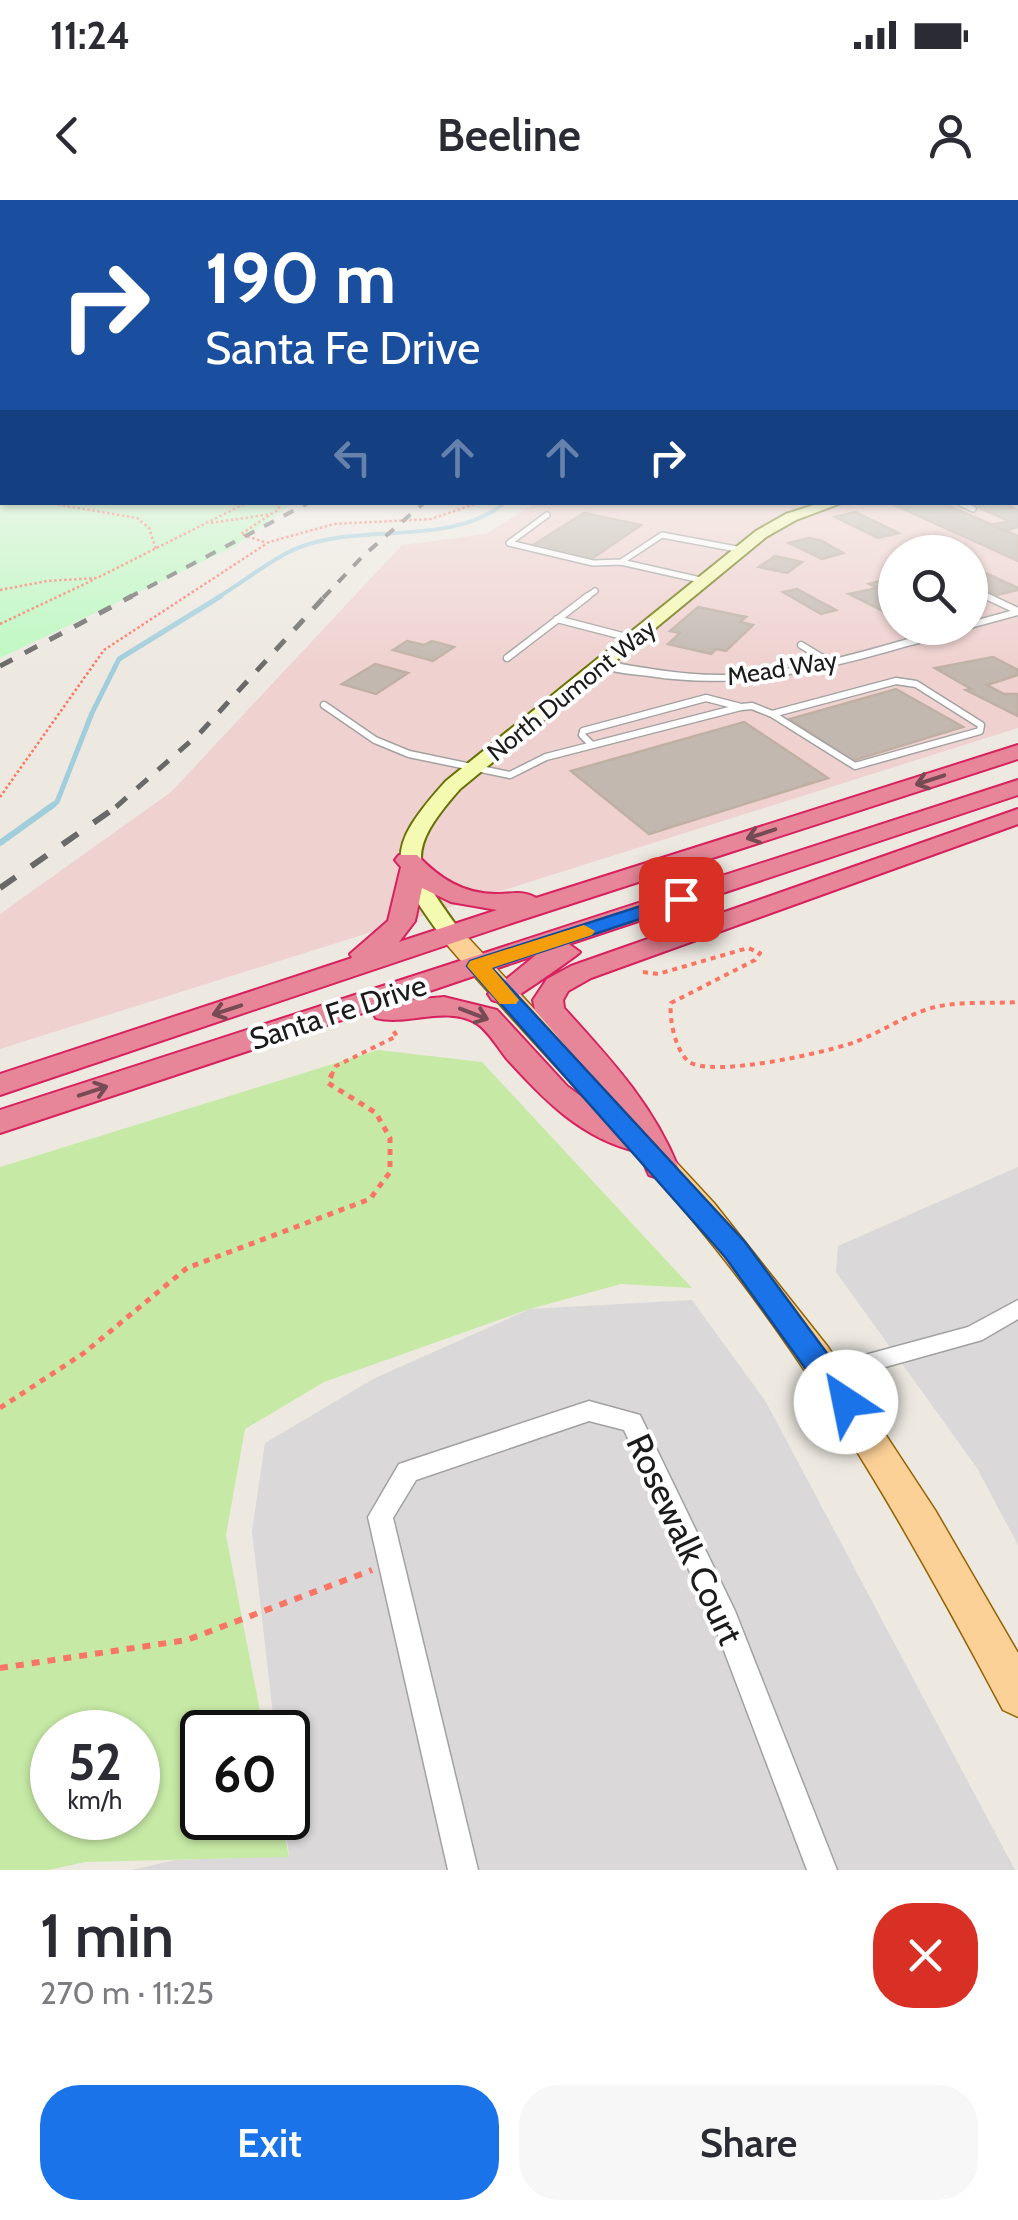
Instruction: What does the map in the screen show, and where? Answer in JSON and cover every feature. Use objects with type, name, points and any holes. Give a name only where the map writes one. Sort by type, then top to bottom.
[{"type":"highway","name":"Santa Fe Drive","points":[[0,1085],[1018,752]]},
{"type":"highway","points":[[502,994],[546,961],[565,953],[977,817],[1006,791],[1006,774],[1018,768]]},
{"type":"highway","name":"Santa Fe Drive","points":[[0,1122],[1006,791]]},
{"type":"highway","points":[[661,1167],[647,1128],[627,1096],[550,1010],[548,1000],[557,986],[582,972],[1018,816]]},
{"type":"highway","points":[[409,866],[438,889],[468,900],[506,902],[591,889]]},
{"type":"highway","points":[[277,994],[362,955],[392,936],[408,908],[409,866]]},
{"type":"highway","points":[[309,1022],[424,1006],[471,1010],[499,1028],[556,1094],[595,1123],[638,1141]]},
{"type":"main road","points":[[452,935],[735,1250],[828,1374],[938,1547],[1018,1695]]},
{"type":"street","name":"North Dumont Way","points":[[409,866],[414,832],[426,814],[475,768],[761,534],[799,513]]},
{"type":"street","points":[[988,619],[1018,611]]},
{"type":"street","name":"Mead Way","points":[[603,665],[662,675],[766,676],[895,645]]},
{"type":"street","points":[[409,866],[452,935]]},
{"type":"street","points":[[828,1374],[974,1334],[1018,1309]]},
{"type":"street","name":"Rosewalk Court","points":[[463,1870],[380,1517],[408,1472],[589,1411],[632,1422],[726,1620],[822,1870]]},
{"type":"lane","points":[[547,515],[508,540],[509,544],[594,563],[621,562],[705,580]]},
{"type":"lane","points":[[621,562],[662,535],[742,550]]},
{"type":"lane","points":[[507,658],[595,591]]},
{"type":"lane","points":[[988,597],[1018,611]]},
{"type":"lane","points":[[557,619],[634,639]]},
{"type":"lane","points":[[801,645],[831,662]]},
{"type":"lane","points":[[592,746],[583,731],[706,698],[720,698],[772,714],[856,766],[980,730],[981,726],[916,684],[896,680],[772,714]]},
{"type":"lane","points":[[324,704],[375,740],[408,754],[510,776],[546,757],[741,707]]},
{"type":"path","points":[[107,513],[137,518],[148,528],[156,548]]},
{"type":"path","points":[[0,624],[227,513]]},
{"type":"path","points":[[205,524],[270,513]]},
{"type":"path","points":[[269,542],[241,534],[275,513]]},
{"type":"path","points":[[0,797],[104,650],[269,542],[296,531],[340,523],[421,522],[457,513]]},
{"type":"path","points":[[0,590],[47,581],[97,578]]},
{"type":"path","points":[[637,968],[650,974],[748,948],[760,954],[671,1003],[669,1018],[684,1055],[689,1062],[706,1067],[767,1062],[852,1044],[929,1008],[1018,1002]]},
{"type":"path","points":[[0,1408],[84,1353],[187,1268],[370,1199],[390,1172],[390,1138],[376,1114],[328,1082],[336,1066],[397,1036],[392,1029]]},
{"type":"path","points":[[0,1668],[187,1640],[390,1563]]},
{"type":"shaded area","points":[[520,513],[1018,513],[1018,728],[0,1049],[0,914],[171,792],[402,545],[486,534]]},
{"type":"shaded area","points":[[1018,1167],[1018,1545],[977,1468],[836,1272],[838,1246]]},
{"type":"shaded area","points":[[692,1300],[766,1402],[1015,1870],[132,1870],[176,1860],[289,1856],[287,1840],[310,1840],[310,1710],[272,1710],[252,1531],[265,1443],[375,1378],[530,1309]]},
{"type":"green space","points":[[0,513],[280,513],[234,547],[0,658]]},
{"type":"green space","points":[[378,1050],[482,1062],[692,1288],[621,1284],[530,1309],[324,1382],[245,1429],[226,1535],[260,1710],[180,1710],[180,1840],[286,1840],[289,1857],[85,1862],[49,1870],[0,1870],[0,1167]]},
{"type":"building","points":[[584,513],[641,525],[590,560],[530,547]]},
{"type":"building","points":[[857,513],[899,533],[878,538],[835,517]]},
{"type":"building","points":[[912,513],[965,513],[1018,536],[1018,561],[988,547],[988,535],[961,535]]},
{"type":"building","points":[[991,513],[1018,513],[1018,527],[1005,531],[991,525],[1009,521]]},
{"type":"building","points":[[809,538],[843,553],[822,559],[789,543]]},
{"type":"building","points":[[775,556],[802,562],[787,573],[759,567]]},
{"type":"building","points":[[988,574],[1018,588],[997,595],[988,591]]},
{"type":"building","points":[[878,588],[878,608],[849,594]]},
{"type":"building","points":[[797,589],[836,610],[821,614],[783,592]]},
{"type":"building","points":[[698,607],[746,617],[740,622],[753,625],[726,651],[716,649],[711,654],[668,644],[680,633],[670,631]]},
{"type":"building","points":[[407,641],[424,645],[432,641],[454,647],[433,661],[393,650]]},
{"type":"building","points":[[993,657],[1018,670],[1018,675],[987,685],[1004,694],[1018,694],[1018,716],[966,690],[971,689],[935,668]]},
{"type":"building","points":[[375,664],[408,673],[376,694],[342,684]]},
{"type":"building","points":[[896,689],[963,727],[852,761],[790,719]]},
{"type":"building","points":[[744,722],[828,778],[649,834],[571,771]]},
{"type":"waterway","points":[[217,598],[303,546],[328,539],[435,530],[489,513]]},
{"type":"waterway","points":[[50,807],[57,802],[92,713],[119,659],[221,596]]},
{"type":"waterway","points":[[0,843],[53,805]]},
{"type":"railway","points":[[128,598],[289,513]]},
{"type":"railway","points":[[323,598],[412,513]]},
{"type":"railway","points":[[0,666],[132,596]]},
{"type":"railway","points":[[116,807],[200,733],[325,596]]},
{"type":"railway","points":[[0,888],[119,805]]},
{"type":"slow traffic","points":[[508,1000],[478,966],[584,931]]},
{"type":"route","points":[[681,899],[478,966],[735,1250],[846,1402]]}]
